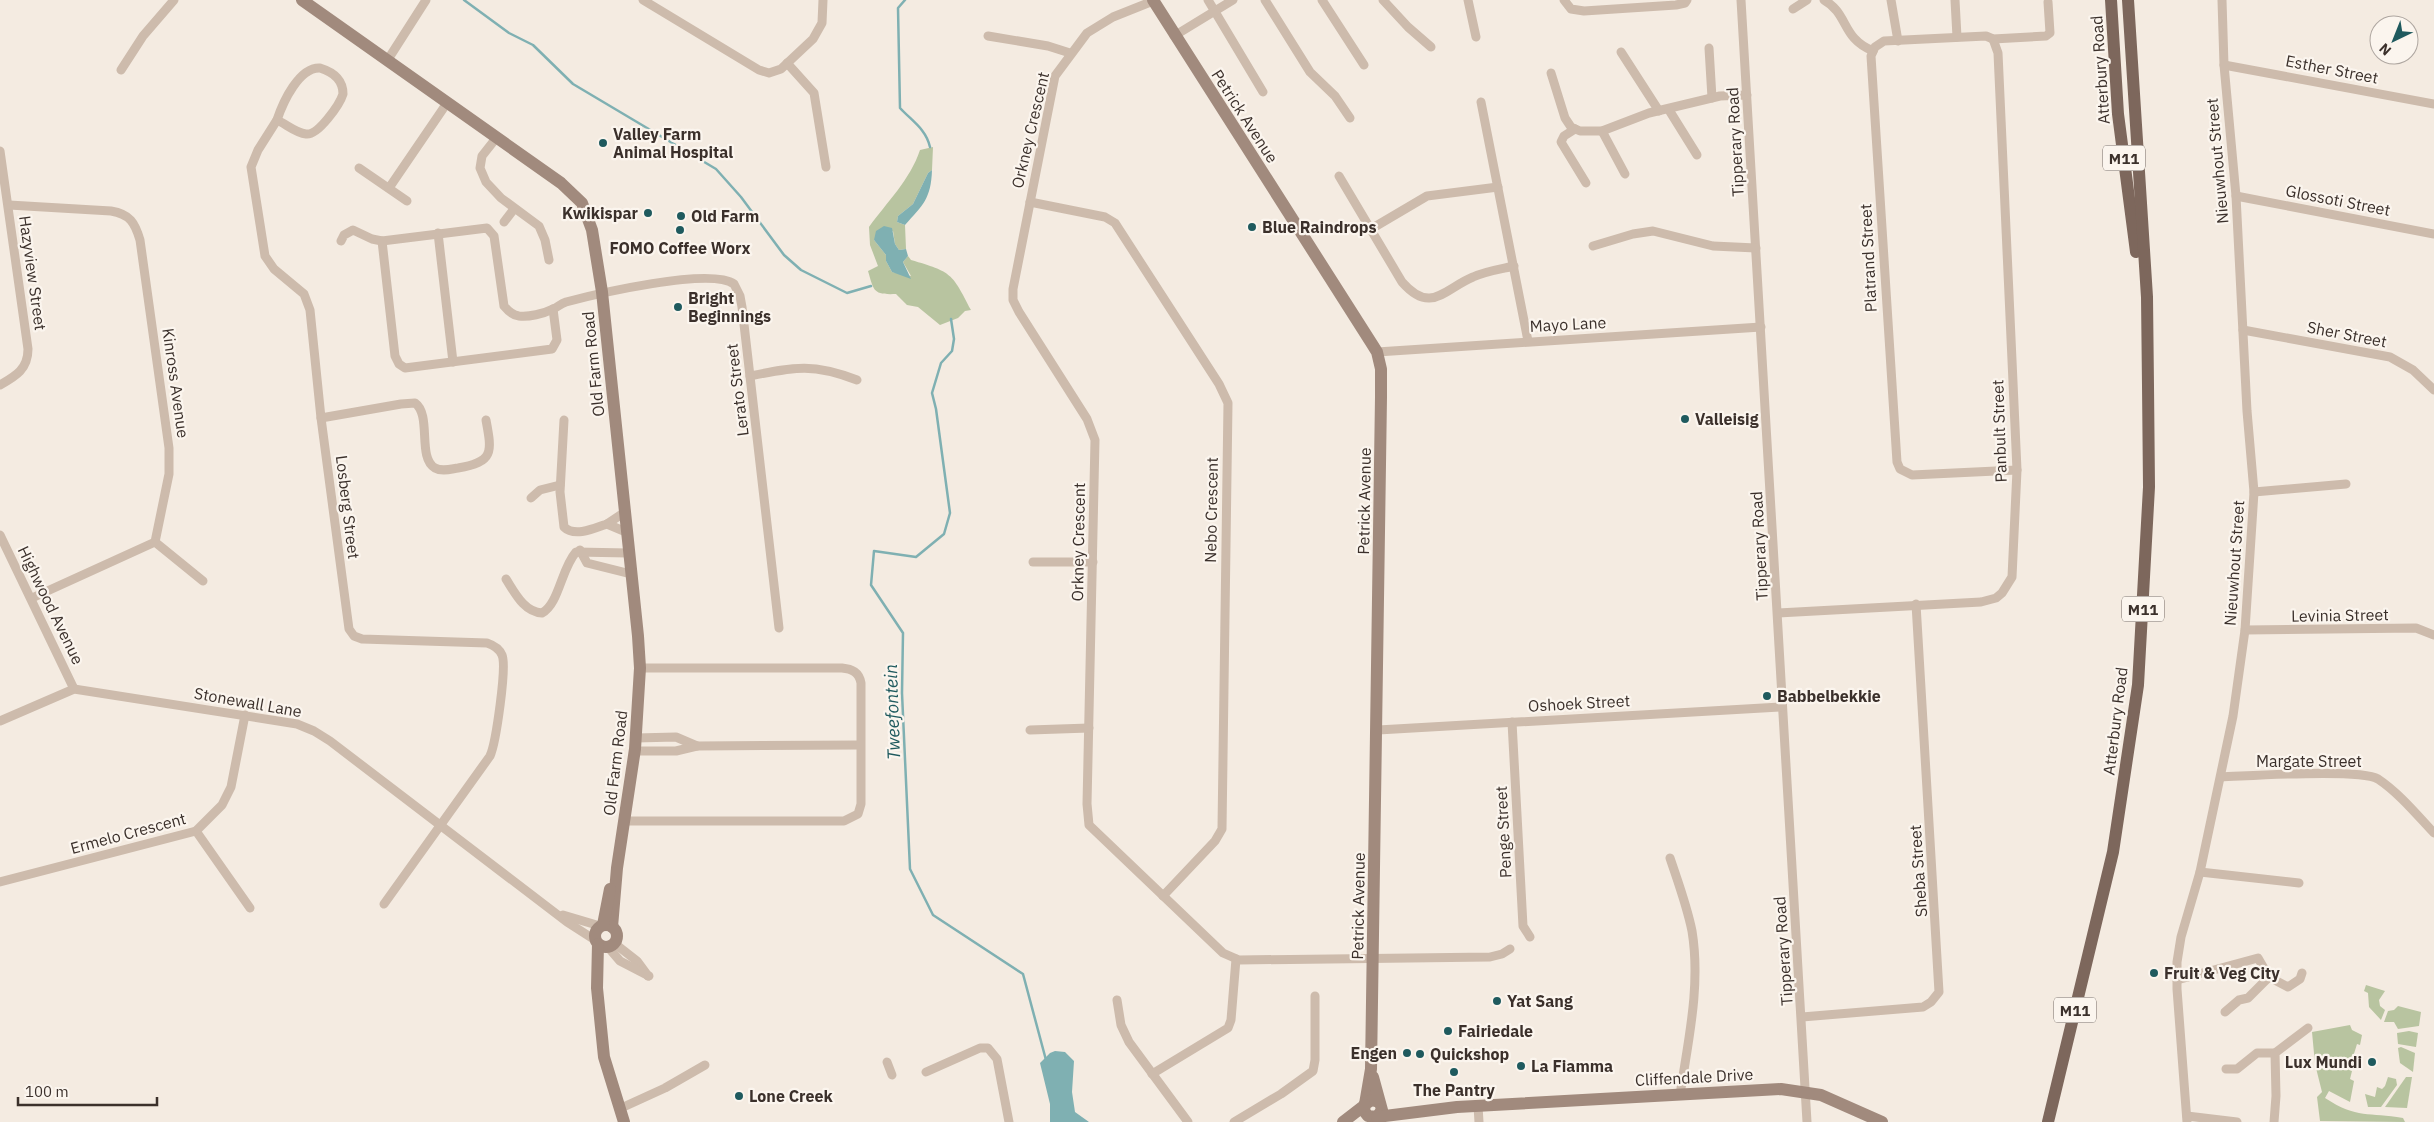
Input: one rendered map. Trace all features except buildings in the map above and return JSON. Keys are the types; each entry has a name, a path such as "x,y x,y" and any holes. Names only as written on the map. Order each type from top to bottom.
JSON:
{"main road":[{"name":"Atterbury Road","path":"2111,0 2118,114 2140,296 2146,316"},
{"name":"Atterbury Road","path":"2048,1122 2113,852 2138,685 2150,487 2147,297 2128,0"}],"street":[{"path":"121,70 143,36 174,0"},
{"name":"Old Farm Road","path":"302,0 561,183 582,203 592,230 602,292 640,668 635,751 617,868 605,926"},
{"path":"388,60 426,0"},
{"path":"643,0 758,70 774,72 787,63 817,34 822,23 823,0"},
{"name":"Petrick Avenue","path":"1153,0 1174,36 1377,352 1381,369 1378,730 1371,1069 1365,1105"},
{"name":"Orkney Crescent","path":"1153,0 1087,33 1070,53 1053,81 1012,297 1019,312 1087,419 1093,433 1093,562 1087,804 1089,826 1223,953 1236,959"},
{"path":"1208,0 1263,92"},
{"path":"1174,36 1213,10 1233,0"},
{"path":"1265,0 1310,72 1335,96 1350,118"},
{"path":"1322,0 1364,65"},
{"path":"1383,0 1408,27 1431,47"},
{"path":"1468,0 1476,38"},
{"path":"1564,0 1571,9 1584,11 1676,6 1688,0"},
{"name":"Tipperary Road","path":"1741,0 1807,1122"},
{"path":"1793,9 1807,0"},
{"path":"1824,0 1837,11 1854,40 1873,51 1884,41 1986,36 1993,39 2048,35 2050,33 2048,2"},
{"path":"1891,0 1898,40"},
{"path":"1955,0 1957,37"},
{"name":"Nieuwhout Street","path":"2187,1119 2177,980 2178,950 2200,872 2233,716 2245,630 2254,492 2247,411 2236,196 2224,65 2222,0"},
{"path":"988,36 1048,46 1070,53"},
{"name":"Panbult Street","path":"1778,613 1916,604 1981,602 1996,598 2007,588 2012,571 2017,470 1998,53 1993,39"},
{"path":"1709,48 1712,98"},
{"name":"Platrand Street","path":"1873,51 1897,462 1900,469 1912,475 2017,470"},
{"path":"1622,52 1697,155"},
{"path":"787,63 814,93 826,167"},
{"name":"Esther Street","path":"2224,65 2434,104"},
{"path":"317,68 326,70 341,82 342,97 313,133 301,133 277,120 292,91 308,70 317,68"},
{"path":"1551,73 1565,118 1575,130"},
{"path":"1586,184 1561,142 1575,130 1602,131 1712,98 1747,94"},
{"path":"1481,102 1528,341"},
{"path":"389,188 448,103"},
{"name":"Losberg Street","path":"277,120 252,162 251,174 266,256 274,269 304,294 309,305 348,625 351,633 362,640 479,642 494,646 501,653 503,661 494,748 486,763 441,825"},
{"path":"1602,131 1625,174"},
{"path":"496,137 482,156 480,168 493,190 514,209 535,222 542,230 549,260"},
{"name":"Hazyview Street","path":"0,151 9,205 28,356 21,372 0,385"},
{"path":"359,168 407,200"},
{"path":"1339,176 1402,282 1410,291 1424,298 1440,296 1471,278 1514,266"},
{"path":"1371,229 1427,196 1498,187"},
{"name":"Glossoti Street","path":"2236,196 2434,234"},
{"name":"Nebo Crescent","path":"1030,202 1105,217 1115,224 1219,384 1228,403 1222,829 1215,841 1164,896"},
{"name":"Kinross Avenue","path":"9,205 111,211 125,214 134,223 140,240 170,448 169,474 155,542"},
{"path":"504,222 514,209"},
{"path":"341,241 344,235 353,230 372,239 382,240 482,228 492,232 503,303 513,315 525,316 553,309 560,304 602,292"},
{"path":"1593,246 1633,234 1653,231 1713,246 1756,248"},
{"path":"438,233 453,362"},
{"path":"382,240 396,360 402,366 410,368 552,349 557,340 553,309"},
{"name":"Lerato Street","path":"602,292 710,278 728,280 734,284 740,296 779,628"},
{"name":"Mayo Lane","path":"1377,352 1761,327"},
{"name":"Sher Street","path":"2243,330 2390,357 2413,370 2434,390"},
{"path":"750,376 783,369 813,367 828,369 858,380"},
{"path":"322,418 400,404 415,404 422,412 430,463 434,468 442,470 475,465 487,457 490,452 486,420"},
{"path":"564,420 560,485 562,520 566,530 575,532 604,525"},
{"path":"2254,492 2346,484"},
{"path":"531,498 540,490 560,485"},
{"path":"625,512 607,524 626,532"},
{"name":"Highwood Avenue","path":"0,535 32,598 74,689"},
{"path":"32,598 155,542 203,581"},
{"path":"580,550 587,563 631,574"},
{"path":"506,579 521,602 529,609 542,613 552,604 567,564 576,552 580,550 628,553"},
{"path":"1033,562 1093,562"},
{"name":"Sheba Street","path":"1802,1016 1917,1008 1932,1002 1939,992 1916,604"},
{"name":"Levinia Street","path":"2245,630 2416,628 2434,635"},
{"path":"624,821 835,822 851,820 858,814 861,804 859,745 861,683 859,676 853,670 842,668 640,668"},
{"path":"0,721 74,689"},
{"name":"Stonewall Lane","path":"74,689 297,724 314,731 558,913 604,944"},
{"name":"Oshoek Street","path":"1378,730 1782,707"},
{"name":"Ermelo Crescent","path":"0,882 196,831 222,805 229,792 245,715"},
{"name":"Penge Street","path":"1512,722 1523,926 1530,937"},
{"path":"1030,730 1089,728"},
{"path":"636,738 676,737 697,746"},
{"path":"635,751 676,751 697,746 859,745"},
{"name":"Margate Street","path":"2221,777 2370,775 2388,787 2434,833"},
{"path":"384,904 441,825"},
{"path":"196,831 250,908"},
{"path":"1670,858 1690,924 1695,974 1680,1095"},
{"path":"2200,872 2299,882"},
{"name":"Stonewall Lane","path":"558,913 605,926"},
{"path":"604,944 617,936 605,926 595,932 604,944 597,988 604,1057 624,1122"},
{"path":"1152,1074 1227,1030 1231,1020 1236,959 1373,960 1490,957 1502,954 1510,949"},
{"path":"2177,980 2258,958 2269,976 2288,987 2300,980 2302,973"},
{"path":"2225,1012 2239,1000 2248,998 2269,976"},
{"path":"1234,1122 1281,1094 1313,1071 1315,1060 1315,996"},
{"path":"1117,1000 1124,1034 1188,1122"},
{"path":"2226,1069 2237,1069 2258,1053 2275,1053 2308,1028"},
{"path":"926,1072 980,1048 988,1048 997,1059 1009,1122"},
{"path":"2274,1122 2276,1096 2275,1053"},
{"path":"887,1062 892,1075"},
{"path":"619,1109 665,1088 705,1066"},
{"name":"Petrick Avenue","path":"1371,1069 1379,1102"},
{"name":"Cliffendale Drive","path":"1356,1122 1412,1111 1781,1089 1806,1091 1882,1122"},
{"path":"1343,1122 1365,1105 1372,1100 1379,1102 1382,1112 1373,1118 1365,1113 1365,1105"},
{"name":"Cliffendale Drive","path":"1379,1102 1412,1111"},
{"path":"1478,1106 1479,1122"},
{"path":"2187,1119 2237,1122"}],"green space":[{"path":"933,147 932,170 928,173 913,204 898,216 897,222 905,225 906,249 899,250 895,244 893,231 874,240 886,255 886,261 892,272 911,276 903,262 908,256 911,260 943,271 954,281 971,310 965,311 958,318 940,325 918,307 907,305 896,294 883,294 876,290 873,287 868,271 878,266 870,245 869,227 904,181 920,150"},
{"path":"2366,985 2385,991 2379,1000 2380,1006 2385,1010 2381,1020 2369,1007 2368,993 2364,991"},
{"path":"2398,1006 2421,1012 2419,1026 2398,1029 2394,1022 2384,1022 2388,1011 2394,1010"},
{"path":"2350,1025 2352,1030 2362,1035 2360,1045 2357,1044 2349,1070 2352,1071 2350,1079 2354,1081 2350,1102 2329,1091 2325,1098 2336,1105 2355,1112 2403,1118 2405,1122 2320,1121 2317,1097 2322,1092 2315,1064 2312,1032"},
{"path":"2409,1031 2418,1033 2416,1047 2398,1044 2397,1033"},
{"path":"2401,1047 2415,1053 2413,1072 2400,1063 2398,1048"},
{"path":"2388,1077 2396,1079 2397,1085 2381,1107 2368,1107 2365,1094 2375,1097 2377,1087 2382,1089"},
{"path":"2406,1077 2412,1077 2407,1108 2385,1107"}],"water":[{"path":"932,170 930,188 925,201 905,225 897,222 898,216 913,204 928,173"},
{"path":"884,226 892,228 895,244 899,250 906,249 908,256 903,262 911,279 892,272 886,261 886,255 874,240 876,231"},
{"path":"1055,1051 1065,1052 1074,1061 1072,1092 1075,1112 1089,1122 1050,1122 1050,1104 1040,1063 1050,1053"}],"waterway":[{"path":"464,0 509,33 533,45 573,84 716,169 741,197 784,255 801,270 847,293 871,286"},
{"name":"Tweefontein","path":"905,0 898,8 900,108 922,130 930,147"},
{"name":"Tweefontein","path":"951,319 954,339 952,351 941,363 932,393 936,409 950,513 944,534 916,557 874,551 871,585 903,633 902,693 910,869 933,915 1023,974 1046,1060"}],"place":[{"name":"Valley Farm Animal Hospital","path":"603,143"},
{"name":"Kwikispar","path":"648,213"},
{"name":"Old Farm","path":"681,216"},
{"name":"Blue Raindrops","path":"1252,227"},
{"name":"FOMO Coffee Worx","path":"680,230"},
{"name":"Bright Beginnings","path":"678,307"},
{"name":"Valleisig","path":"1685,419"},
{"name":"Babbelbekkie","path":"1767,696"},
{"name":"Fruit & Veg City","path":"2154,973"},
{"name":"Yat Sang","path":"1497,1001"},
{"name":"Fairiedale","path":"1448,1031"},
{"name":"Engen","path":"1407,1053"},
{"name":"Quickshop","path":"1420,1054"},
{"name":"Lux Mundi","path":"2372,1062"},
{"name":"La Fiamma","path":"1521,1066"},
{"name":"The Pantry","path":"1454,1072"},
{"name":"Lone Creek","path":"739,1096"}]}
